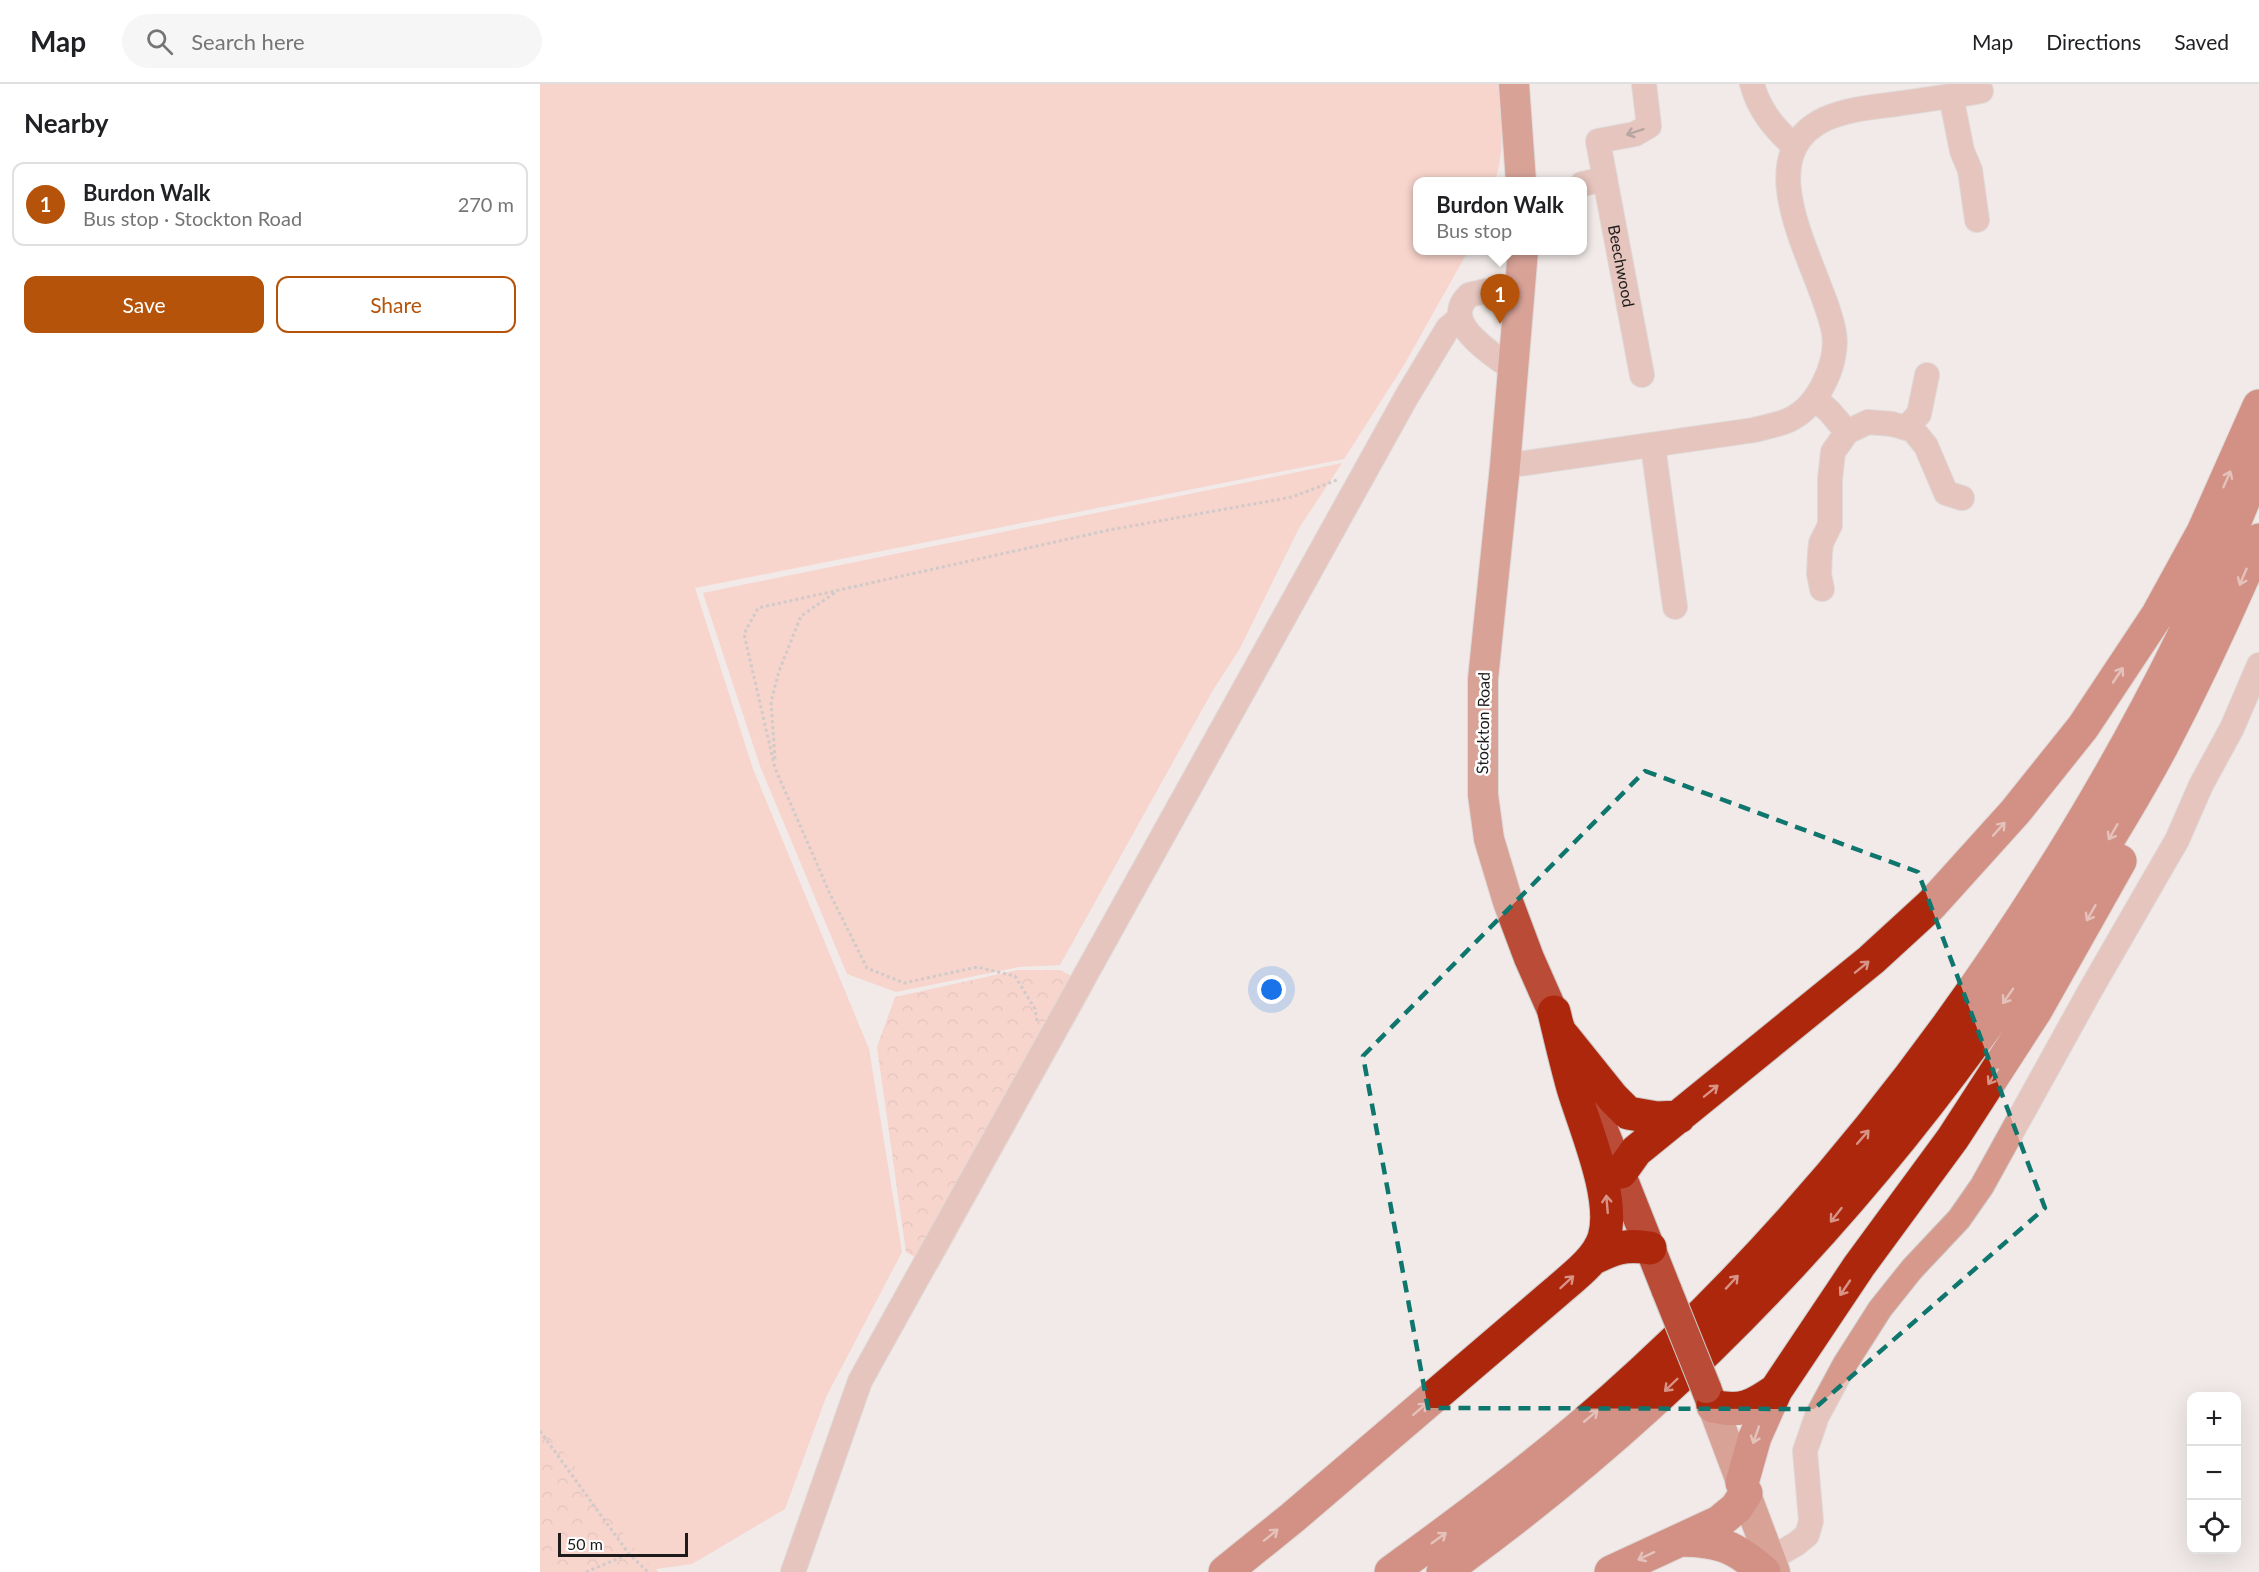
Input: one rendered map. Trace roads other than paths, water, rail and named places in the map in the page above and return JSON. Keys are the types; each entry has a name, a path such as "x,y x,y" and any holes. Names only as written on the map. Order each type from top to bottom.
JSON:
{"highway":[{"path":"1621,1172 1636,1151 1871,960 1931,905 2015,812 2083,727 2158,614 2203,532 2259,406"},
{"path":"1391,1572 1492,1499 1612,1399 1712,1304 1876,1122 1951,1024 2029,910 2124,753 2192,618 2259,460"},
{"path":"1443,1572 1493,1536 1563,1480 1647,1408 1739,1319 1820,1235 1898,1144 1969,1052 2033,961 2096,860 2161,748 2228,613 2259,540"},
{"path":"1611,1572 1719,1522 1736,1508 1744,1488 1755,1437 1776,1390 1859,1266 1953,1138 2036,1010 2144,820 2210,681 2228,613"},
{"path":"1559,1024 1613,1098 1628,1113 1657,1119 1679,1117"},
{"path":"1226,1572 1310,1503 1592,1259 1603,1240 1608,1221 1606,1196 1572,1086 1559,1024"},
{"path":"1592,1259 1616,1248 1632,1245 1650,1248"},
{"path":"1709,1397 1738,1410 1755,1404 1776,1390"},
{"path":"1681,1540 1719,1543 1770,1568"}],"main road":[{"path":"1514,84 1521,177"},
{"name":"Stockton Road","path":"1523,255 1505,466 1483,679 1483,795 1489,839 1508,902 1529,958 1621,1172 1744,1488 1770,1568"}],"street":[{"name":"Beechwood","path":"1642,375 1594,182 1598,141 1635,134 1649,126 1644,84"},
{"path":"1752,84 1755,98 1764,114 1794,146"},
{"path":"1505,466 1754,430 1790,419 1816,399 1831,371 1835,335 1826,300 1794,218 1787,176 1794,146 1801,137 1824,120 1851,110 1981,91"},
{"path":"1951,96 1962,152 1970,170 1977,220"},
{"path":"1513,369 1491,354 1465,328 1460,318 1461,306 1469,295 1486,291 1519,297"},
{"path":"793,1572 860,1381 1407,396 1448,328 1460,318"},
{"path":"1905,428 1919,414 1927,375"},
{"path":"1816,399 1847,432"},
{"path":"1822,589 1819,574 1820,553 1821,543 1830,525 1830,478 1833,452 1847,432 1868,422 1892,424 1913,430 1926,446 1946,493 1962,498"},
{"path":"1653,446 1675,607"},
{"path":"1770,1568 1807,1535 1811,1521 1805,1451 1817,1416 1845,1364 1880,1309 1912,1269 1959,1219 1982,1186 2085,999 2177,840 2201,785 2232,728 2259,665"}],"place":[{"name":"Burdon Walk","path":"1500,324"}]}
